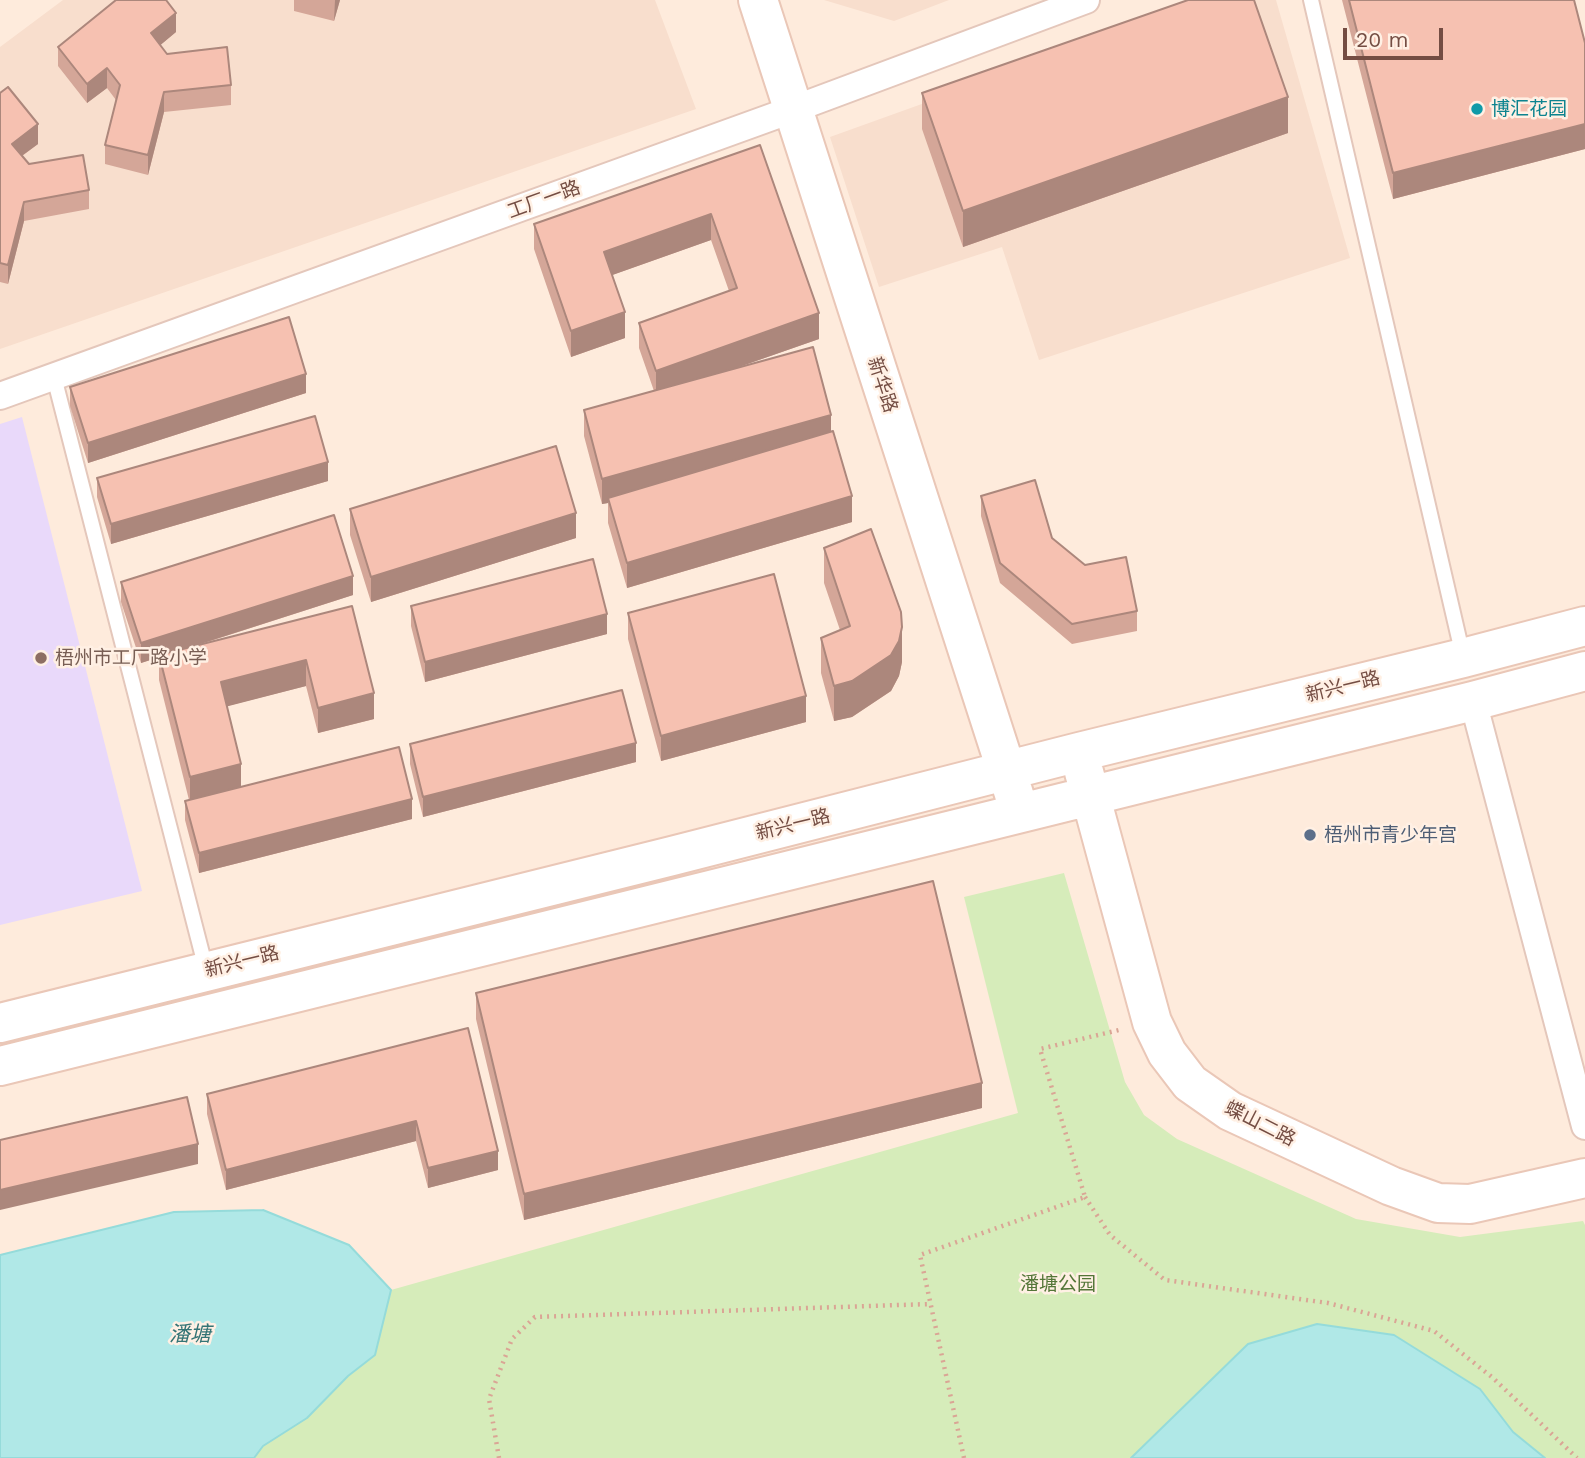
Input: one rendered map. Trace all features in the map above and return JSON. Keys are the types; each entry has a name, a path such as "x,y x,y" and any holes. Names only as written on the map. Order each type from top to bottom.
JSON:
{"main road":[{"name":"新华路","path":"758,0 1020,813"},
{"name":"新兴一路","path":"0,1023 1585,626"},
{"path":"0,1066 1585,671"},
{"name":"蝶山二路","path":"1079,752 1152,1022 1167,1053 1190,1083 1230,1111 1391,1186 1438,1203 1470,1204 1585,1178"}],"street":[{"name":"工厂一路","path":"0,396 1086,0"},
{"path":"1473,701 1585,1126"}],"lane":[{"path":"1311,0 1463,658"},
{"path":"54,377 206,971"}],"path":[{"path":"1152,1022 1040,1049 1085,1197 1110,1236 1165,1280 1328,1303 1434,1331 1493,1378 1577,1458"},
{"path":"964,1458 920,1255 1085,1197"},
{"path":"499,1458 489,1399 512,1339 535,1317 931,1304"}],"shaded area":[{"path":"63,0 655,0 696,109 0,349 0,47"},
{"path":"824,0 949,0 894,21"},
{"path":"1211,0 1276,0 1350,258 1039,360 1002,247 879,287 830,137"},
{"name":"梧州市工厂路小学","path":"22,417 142,891 0,925 0,424"}],"green space":[{"name":"潘塘公园","path":"1064,873 1125,1082 1144,1115 1177,1139 1356,1219 1460,1237 1583,1221 1585,1458 1545,1458 1513,1432 1480,1389 1248,1344 1131,1458 254,1458 263,1446 307,1418 348,1376 375,1355 391,1290 1018,1113 964,897"}],"water":[{"name":"潘塘","path":"263,1210 349,1245 391,1290 375,1355 348,1376 307,1418 263,1446 254,1458 0,1458 0,1255 174,1212"},
{"path":"1317,1324 1394,1335 1480,1389 1513,1432 1545,1458 1131,1458 1248,1344"}],"building":[{"path":"116,0 166,0 176,13 151,33 167,54 227,47 231,85 164,92 148,155 105,145 120,85 107,68 87,84 58,47"},
{"path":"1188,0 1254,0 1288,97 963,211 922,93"},
{"name":"博汇花园","path":"1349,0 1574,0 1585,43 1585,124 1393,173"},
{"path":"8,87 38,124 12,144 29,164 83,155 89,190 24,202 8,265 0,263 0,93"},
{"path":"760,145 819,313 656,371 639,323 737,288 711,214 604,252 625,312 571,331 534,224"},
{"path":"289,317 306,374 88,443 70,387"},
{"path":"813,347 831,415 602,479 584,410"},
{"path":"315,416 328,462 111,524 97,478"},
{"path":"833,431 852,496 627,563 608,498"},
{"path":"556,446 576,513 371,577 350,509"},
{"path":"1035,480 1052,538 1085,565 1126,557 1137,611 1072,624 1000,563 981,496"},
{"path":"334,515 353,576 141,643 121,582"},
{"path":"871,529 901,612 899,641 891,655 852,681 834,686 821,638 850,626 824,548"},
{"path":"593,559 607,614 425,662 411,606"},
{"path":"774,574 806,696 661,736 628,613"},
{"path":"352,606 374,693 318,708 306,660 221,682 241,764 190,777 159,655"},
{"path":"622,690 636,743 423,797 410,744"},
{"path":"399,747 412,799 199,853 185,801"},
{"path":"933,881 982,1083 524,1194 476,993"},
{"path":"468,1028 498,1151 428,1168 416,1121 226,1170 207,1094"},
{"path":"187,1097 198,1144 0,1190 0,1140"}],"place":[{"name":"博汇花园","path":"1477,109"},
{"name":"梧州市工厂路小学","path":"41,658"},
{"name":"梧州市青少年宫","path":"1310,835"}]}
